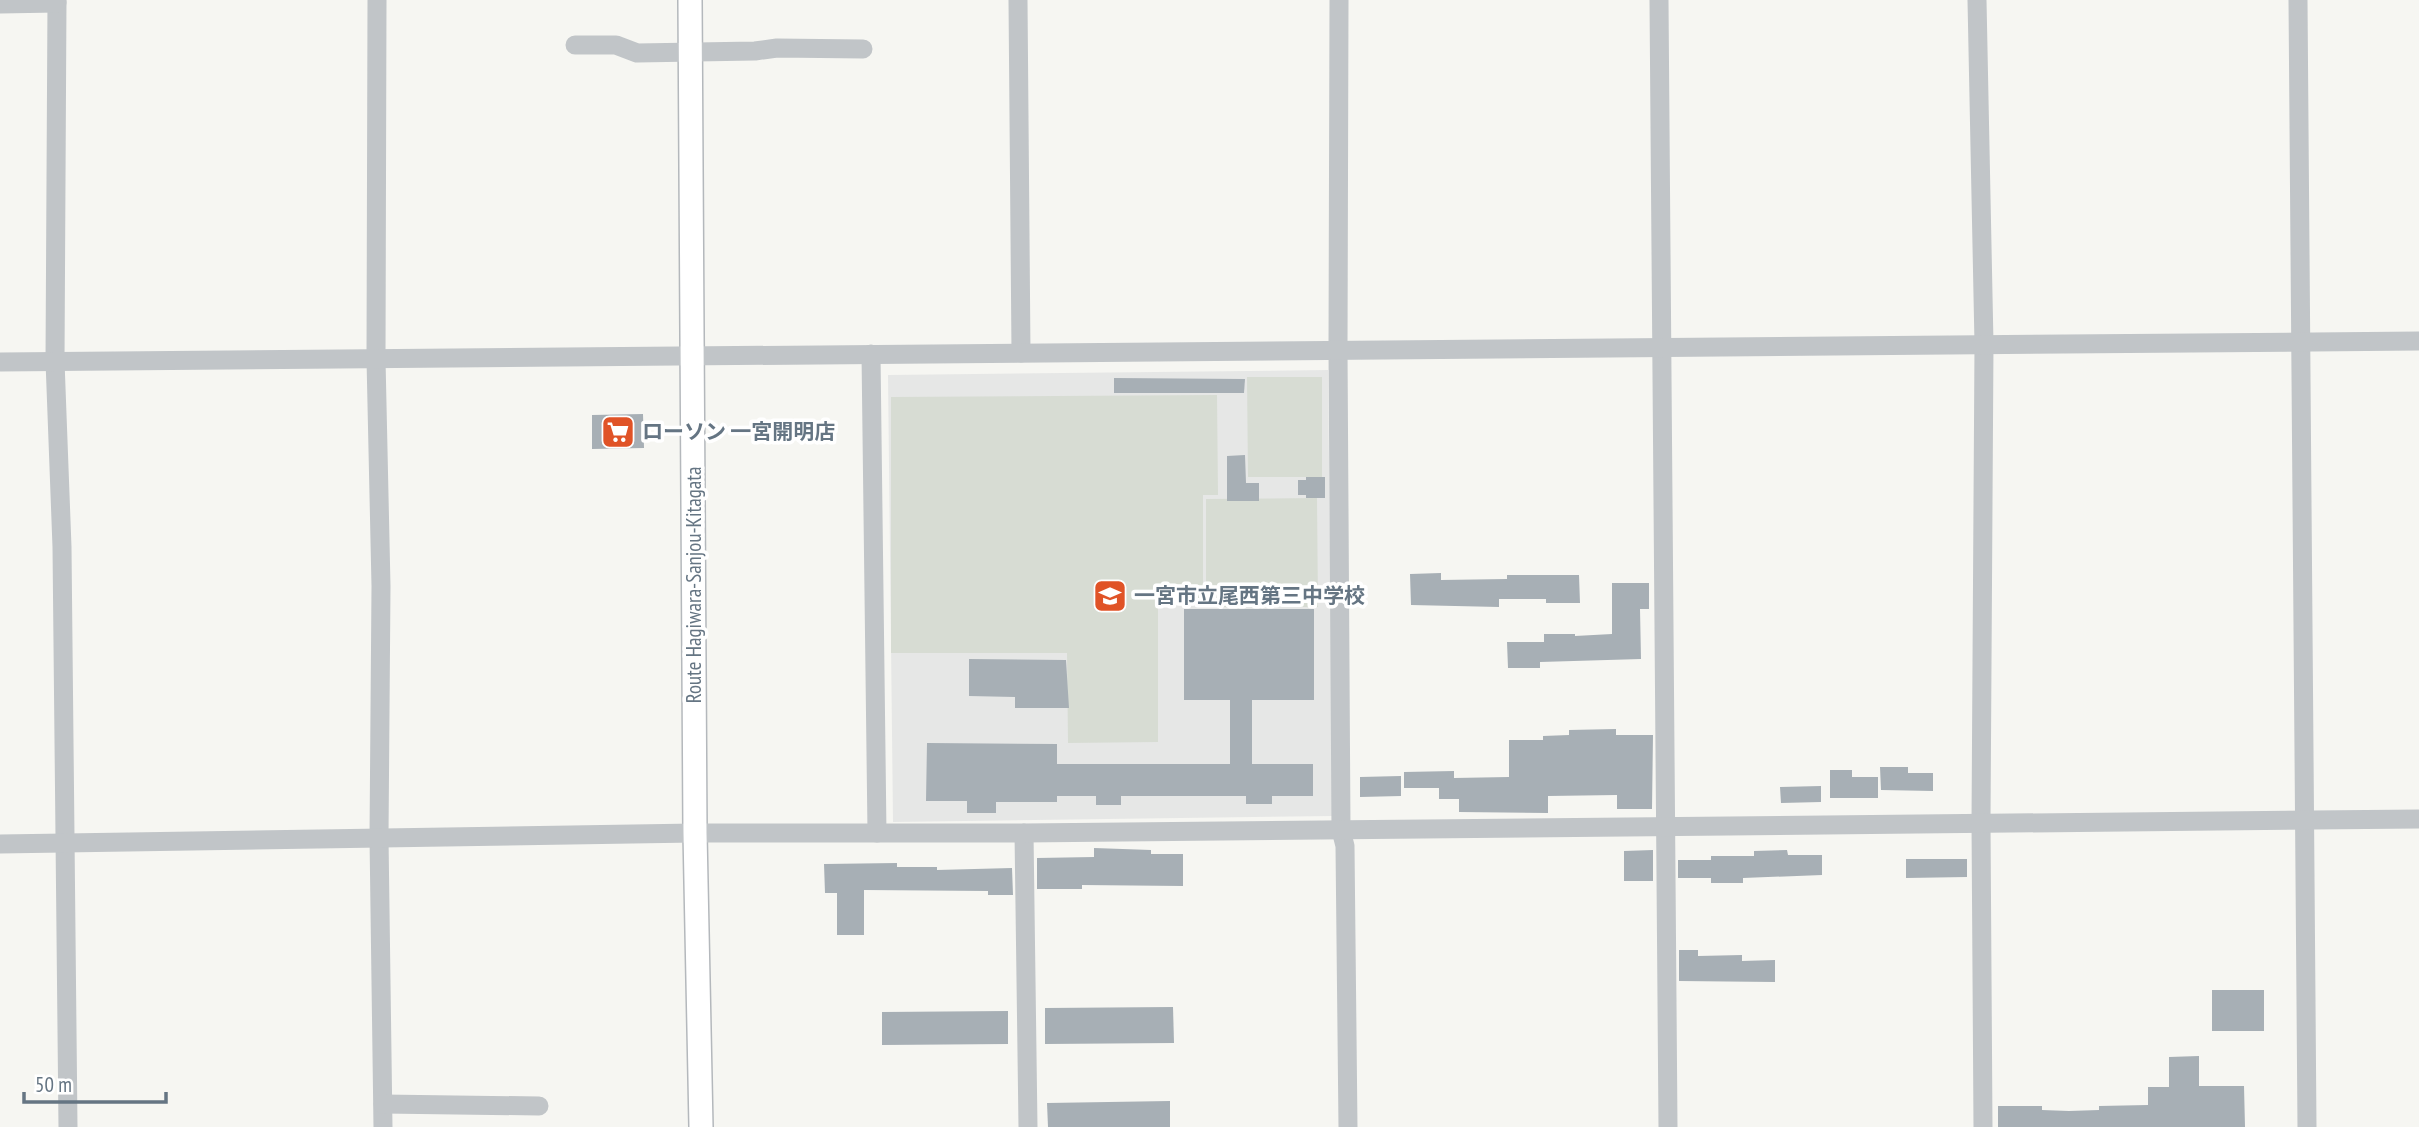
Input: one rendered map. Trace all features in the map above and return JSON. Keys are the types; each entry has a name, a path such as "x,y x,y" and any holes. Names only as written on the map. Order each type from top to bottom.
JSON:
{"main road":[{"name":"Route Hagiwara-Sanjou-Kitagata","path":"690,0 695,832 701,1127"}],"street":[{"path":"377,0 376,359 381,586 379,837 383,1127"},
{"path":"1018,0 1021,353"},
{"path":"1339,0 1341,830 1345,846 1348,1127"},
{"path":"1659,0 1668,1127"},
{"path":"1976,0 1984,344 1981,822 1983,1127"},
{"path":"2298,0 2307,1127"},
{"path":"0,4 57,2 55,361 62,547 68,1127"},
{"path":"575,45 616,45 637,53 777,48 863,49"},
{"path":"0,362 2419,341"},
{"path":"871,354 877,834"},
{"path":"0,844 695,832 1024,833 2419,819"},
{"path":"1024,833 1028,1127"},
{"path":"383,1104 538,1105"}],"shaded area":[{"name":"一宮市立尾西第三中学校","path":"1328,370 1333,816 893,822 888,375"},
{"path":"1247,377 1322,377 1322,477 1248,477"},
{"path":"1217,395 1218,495 1203,495 1203,601 1158,602 1158,742 1068,743 1067,653 891,653 891,397"},
{"path":"1317,498 1318,607 1206,607 1206,499"}],"building":[{"path":"1114,378 1245,379 1244,393 1114,393"},
{"path":"643,414 644,448 592,449 592,415"},
{"path":"1245,455 1246,483 1259,483 1259,501 1227,501 1227,456"},
{"path":"1306,477 1325,477 1325,498 1298,495 1298,480 1306,480"},
{"path":"1441,573 1441,580 1507,579 1507,575 1579,575 1580,603 1546,603 1546,599 1499,599 1499,607 1411,605 1410,574"},
{"path":"1612,583 1649,583 1649,609 1640,609 1641,659 1540,662 1540,668 1508,668 1507,642 1544,642 1544,634 1612,634"},
{"path":"1184,609 1314,609 1314,700 1252,700 1252,764 1313,764 1313,796 1272,796 1272,804 1246,804 1246,796 1121,796 1121,805 1096,805 1096,796 1057,796 1057,802 996,802 996,813 967,813 967,801 926,801 927,743 1057,744 1057,764 1230,764 1230,700 1184,700"},
{"path":"969,659 1066,660 1069,708 1015,708 1015,697 969,696"},
{"path":"1616,729 1616,735 1653,735 1652,809 1617,809 1617,795 1548,796 1548,813 1459,812 1459,799 1439,799 1439,788 1404,788 1404,772 1454,771 1454,778 1509,777 1509,740 1543,740 1543,736 1569,735 1569,730"},
{"path":"1880,767 1908,767 1908,773 1933,773 1933,791 1881,790"},
{"path":"1830,770 1852,770 1852,777 1878,777 1878,798 1830,798"},
{"path":"1401,776 1401,796 1360,797 1360,777"},
{"path":"1821,786 1821,802 1781,803 1780,787"},
{"path":"1094,848 1151,850 1151,854 1183,854 1183,886 1082,885 1082,889 1037,889 1037,858 1094,857"},
{"path":"1653,850 1653,881 1624,881 1624,851"},
{"path":"1787,850 1788,855 1822,855 1822,875 1743,878 1743,883 1711,883 1711,878 1678,878 1678,860 1711,860 1711,856 1754,856 1754,851"},
{"path":"1906,859 1967,859 1967,877 1906,878"},
{"path":"897,863 897,867 937,867 937,870 1012,868 1013,895 988,895 988,891 864,890 864,935 837,935 837,893 825,893 824,864"},
{"path":"1679,950 1698,950 1698,956 1742,955 1742,961 1775,960 1775,982 1679,981"},
{"path":"2212,990 2264,990 2264,1031 2212,1031"},
{"path":"1173,1007 1174,1043 1045,1044 1045,1008"},
{"path":"1008,1011 1008,1044 882,1045 882,1012"},
{"path":"2199,1056 2199,1086 2244,1086 2245,1127 1998,1127 1998,1106 2042,1106 2042,1110 2069,1111 2099,1110 2099,1106 2148,1105 2148,1087 2169,1087 2169,1057"},
{"path":"1170,1101 1170,1127 1048,1127 1047,1103"}],"place":[{"name":"ローソン 一宮開明店","path":"618,432"},
{"name":"一宮市立尾西第三中学校","path":"1110,596"}]}
